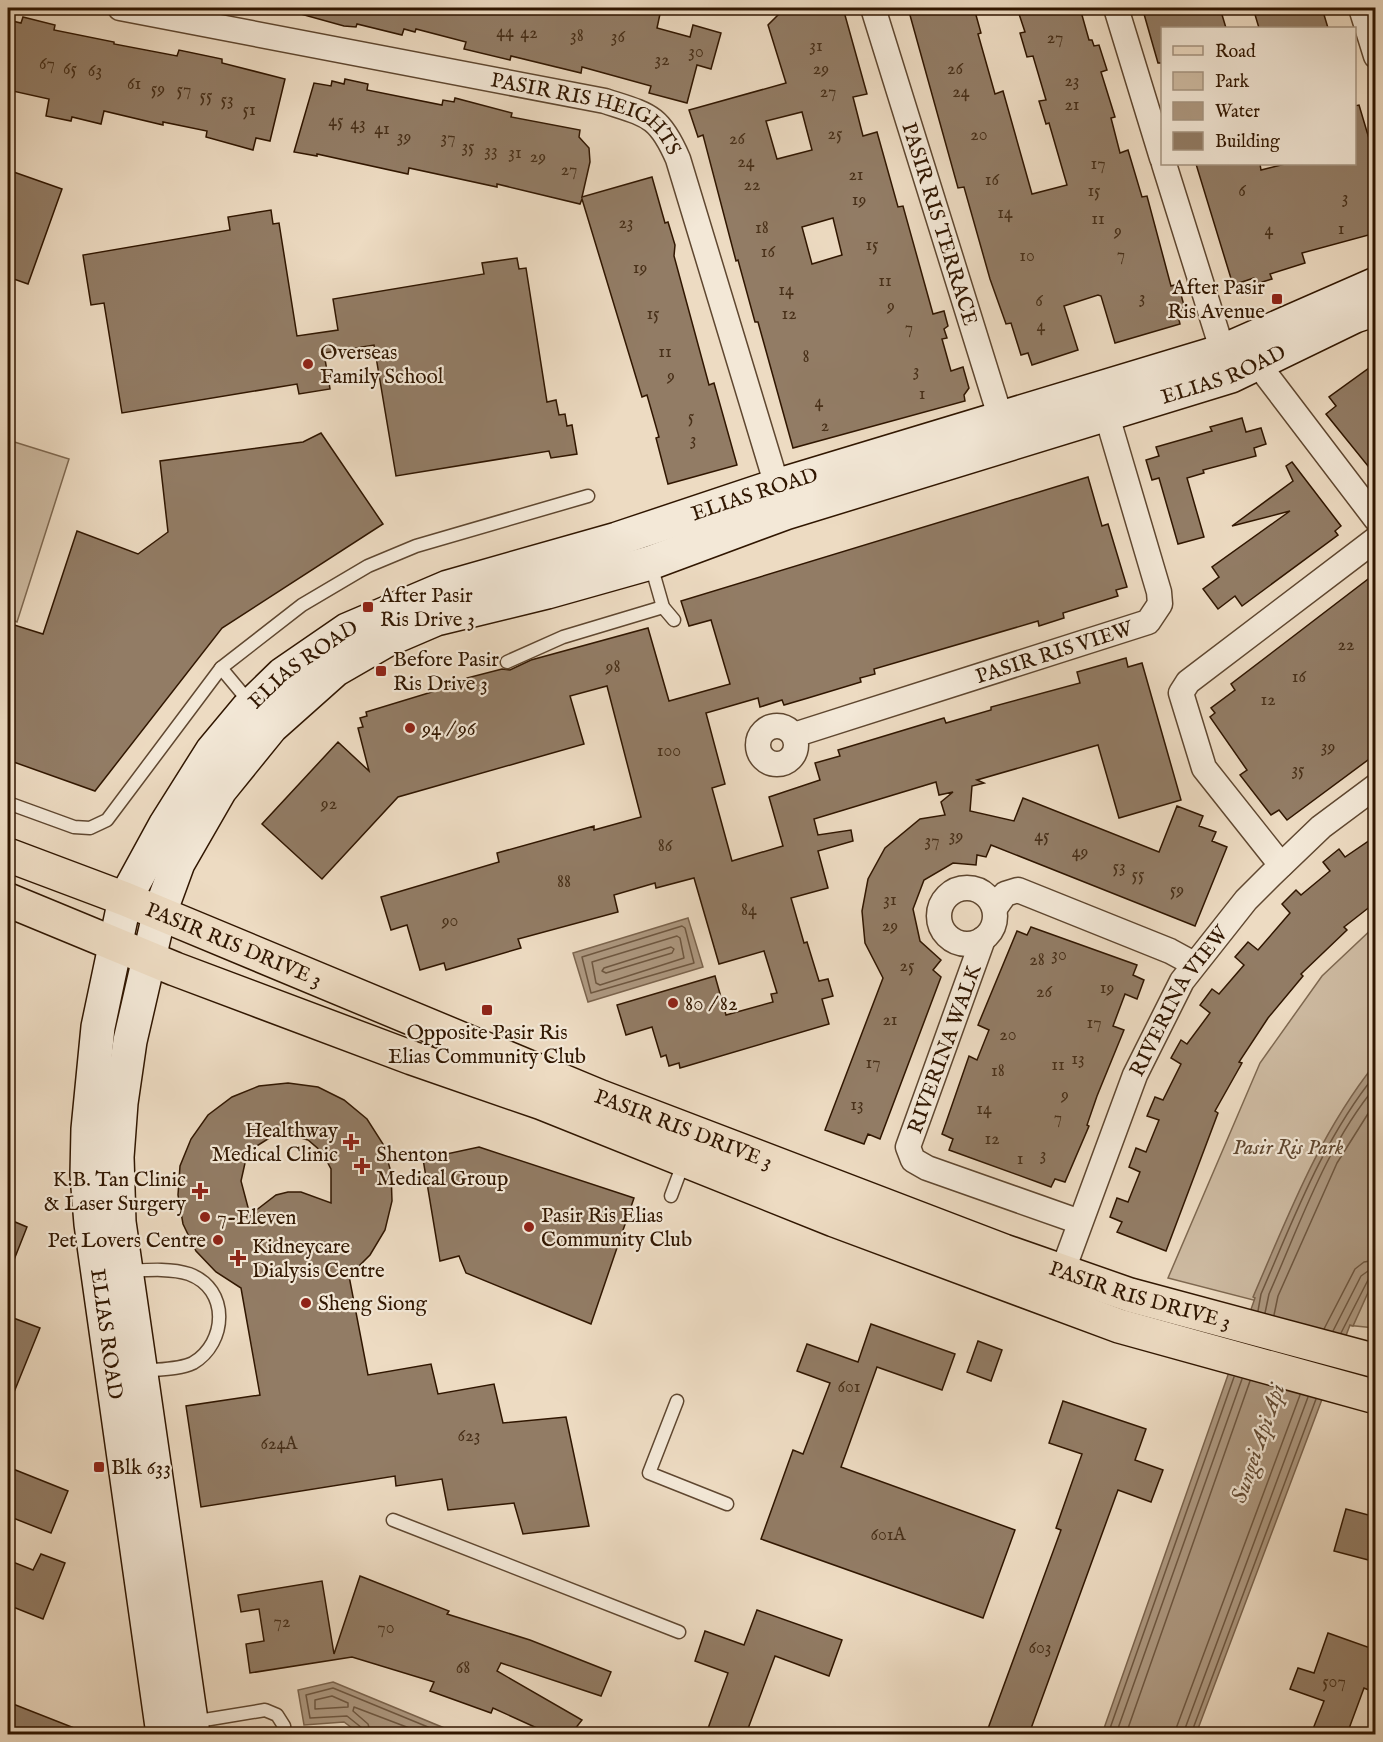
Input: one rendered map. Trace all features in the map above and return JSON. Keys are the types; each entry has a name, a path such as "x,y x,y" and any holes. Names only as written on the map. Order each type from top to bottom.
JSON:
{"main road":[{"name":"PASIR RIS DRIVE 3","path":"8,855 125,899 159,915 710,1140 1130,1295 1376,1361"},
{"name":"PASIR RIS DRIVE 3","path":"8,900 150,959 412,1058 542,1103 834,1220 1119,1326 1376,1397"}],"street":[{"name":"PASIR RIS HEIGHTS","path":"120,8 605,101 636,111 657,122 666,132 678,159 780,499"},
{"name":"PASIR RIS TERRACE","path":"873,8 1005,429"},
{"path":"1116,8 1161,155"},
{"path":"1361,8 1376,57"},
{"path":"1164,165 1240,358 1376,519"},
{"name":"ELIAS ROAD","path":"1240,358 1376,284"},
{"name":"ELIAS ROAD","path":"183,1730 93,1235 87,1175 98,1027 125,899 166,824 212,751 252,704 283,674 347,630 394,608 448,587 668,522 780,499 1005,429 1103,402 1240,358 1376,309"},
{"name":"PASIR RIS VIEW","path":"794,735 1148,622 1160,604 1159,592 1103,402"},
{"name":"ELIAS ROAD","path":"183,1730 142,1371 119,1222 117,1157 121,1103 130,1041 159,915 178,863 220,790 271,727 335,670 387,640 436,620 650,563 780,499"},
{"path":"1281,866 1204,768 1181,693 1188,682 1376,539"},
{"name":"RIVERINA VIEW","path":"1062,1270 1097,1182 1135,1075 1182,981 1246,900 1321,827 1376,786"},
{"name":"RIVERINA WALK","path":"983,939 964,944 949,938 942,930 939,911 949,893 961,888 980,891 994,908 994,924 983,939 908,1147 913,1160 927,1168 1080,1222"},
{"path":"994,908 1005,894 1018,890 1170,951 1194,964"}],"lane":[{"path":"8,802 74,827 90,828 107,820 221,668 302,605 368,566 416,546 588,496"},
{"path":"650,563 668,522"},
{"path":"616,539 650,563 663,607 674,620"},
{"path":"507,662 563,637 663,607"},
{"path":"221,668 252,704"},
{"path":"671,1196 684,1160"},
{"path":"128,1272 167,1271 189,1274 212,1291 219,1310 219,1329 206,1354 190,1364 142,1371"},
{"path":"677,1401 649,1473 727,1504"},
{"path":"393,1520 679,1632"},
{"path":"183,1730 265,1710 277,1715 284,1726 285,1734"}],"green space":[{"path":"8,440 69,459 17,622 8,618"},
{"name":"Pasir Ris Park","path":"1375,926 1375,1089 1257,1301 1168,1278 1260,1063 1322,976"},
{"path":"1375,1233 1375,1328 1346,1325"}],"water":[{"path":"688,918 703,967 588,1002 573,953"},
{"name":"Sungei Api Api","path":"1375,1064 1375,1277 1353,1326 1350,1325 1196,1734 1102,1734 1255,1298 1253,1297 1292,1206 1321,1147 1355,1091"},
{"path":"333,1682 454,1732 453,1734 360,1734 344,1722 304,1725 298,1690"}],"building":[{"path":"298,8 634,8 660,14 657,28 690,37 693,25 721,33 711,69 697,65 687,103 649,93 651,86 582,67 581,73 511,56 510,60 464,49 466,42 416,29 415,32 404,29 402,35 357,24 356,27 344,26 297,13"},
{"path":"785,8 843,8 867,94 853,97 863,136 877,132 898,207 903,206 933,314 944,311 948,326 944,329 947,338 942,339 951,371 963,367 969,388 964,395 965,401 793,448 758,322 755,322 738,260 736,261 703,135 698,137 689,110 786,83 768,25","holes":["802,112 812,150 777,159 766,121","833,218 842,255 812,264 802,227"]},
{"path":"908,8 974,8 981,33 978,34 995,94 1003,91 1032,194 1067,185 1049,123 1046,124 1039,101 1046,100 1033,56 1027,57 1020,33 1025,32 1017,8 1080,8 1089,40 1092,40 1094,46 1099,45 1107,70 1101,72 1115,117 1111,118 1120,153 1128,150 1142,197 1147,196 1171,286 1178,284 1185,309 1177,312 1180,324 1115,343 1101,296 1098,295 1064,306 1078,350 1032,365 1028,353 1021,355 1011,323 1006,324 990,279 964,187 958,188"},
{"path":"1168,8 1220,8 1226,27 1161,27 1161,63 1158,63 1144,14"},
{"path":"1253,8 1322,8 1328,27 1259,27"},
{"path":"23,17 55,25 54,30 177,56 179,50 222,59 222,63 285,79 270,141 256,138 253,150 206,137 207,131 163,122 163,125 104,111 101,124 72,117 71,121 46,116 49,99 8,90 8,20 21,23"},
{"path":"345,79 368,84 367,90 442,105 443,100 454,102 455,98 512,113 511,117 580,130 579,137 589,148 590,162 582,197 652,177 665,223 668,222 675,245 674,256 709,385 714,383 737,465 668,484 656,438 659,437 647,395 642,397 582,199 580,204 497,184 497,187 409,168 408,174 317,154 317,156 294,152 314,83 331,86 332,81 344,84"},
{"path":"1359,105 1376,162 1376,233 1302,253 1305,263 1270,274 1272,279 1256,284 1254,278 1233,285 1196,165 1260,165 1261,170 1281,165 1356,165 1356,106"},
{"path":"8,170 62,189 28,284 8,277"},
{"path":"271,210 273,224 279,223 297,336 338,330 333,299 484,274 482,263 517,258 519,269 526,268 547,402 556,400 559,415 565,414 567,426 572,425 577,454 551,458 549,451 396,476 374,345 324,353 330,389 299,394 297,384 122,413 104,303 91,305 83,255 230,230 228,217"},
{"path":"1376,363 1376,476 1326,414 1336,406 1329,397"},
{"path":"1242,418 1246,432 1261,428 1266,444 1254,448 1256,456 1203,470 1204,473 1187,478 1204,537 1178,544 1159,478 1152,480 1146,460 1159,456 1156,447 1212,431 1210,427"},
{"path":"321,433 383,524 222,628 95,791 8,760 8,623 43,634 77,531 138,554 168,532 160,461 303,442"},
{"path":"1292,462 1341,526 1335,531 1338,535 1242,606 1235,596 1218,609 1203,589 1219,577 1212,567 1290,511 1232,526 1293,481 1286,466"},
{"path":"1088,477 1102,526 1108,524 1127,587 1116,590 1118,596 1063,613 1064,618 1039,626 1038,621 874,669 875,674 860,678 861,682 784,705 782,700 760,707 758,698 706,713 725,784 712,788 732,861 783,846 769,797 820,780 815,763 840,756 838,750 944,718 946,723 991,710 991,707 1080,683 1077,672 1126,658 1128,667 1142,663 1181,800 1119,818 1098,745 977,780 984,783 972,786 970,811 1014,821 1023,798 1159,852 1177,806 1203,816 1199,826 1216,832 1212,841 1227,847 1195,926 991,845 986,857 977,855 976,865 953,863 924,880 913,909 920,941 941,960 933,970 941,977 880,1139 868,1134 864,1144 825,1130 883,978 865,943 862,911 868,879 885,848 920,819 945,815 941,802 953,792 939,795 936,782 814,819 818,835 851,830 853,841 818,851 828,888 791,898 804,943 807,942 819,981 828,979 833,996 822,999 829,1024 680,1068 679,1063 669,1066 666,1055 661,1057 652,1027 626,1035 617,1005 715,976 726,1015 773,1002 771,994 777,993 764,951 719,964 694,878 656,888 655,883 614,895 618,912 518,939 521,948 446,970 444,963 420,970 407,925 391,930 381,897 499,862 497,853 594,826 594,830 641,817 607,686 570,696 584,744 398,797 322,879 262,824 338,742 369,771 358,728 363,727 360,718 367,716 366,712 468,681 467,678 502,669 510,670 531,660 648,628 669,701 730,684 711,620 689,626 681,601"},
{"path":"1376,573 1376,754 1287,820 1279,810 1271,815 1240,775 1247,770 1210,717 1215,713 1211,708 1235,690 1231,684"},
{"path":"1376,836 1376,902 1344,927 1347,930 1301,974 1303,976 1268,1018 1239,1062 1242,1063 1215,1111 1218,1113 1166,1251 1117,1232 1122,1222 1110,1217 1117,1198 1128,1202 1140,1172 1129,1167 1136,1148 1146,1152 1159,1120 1147,1116 1155,1097 1163,1100 1181,1064 1171,1058 1181,1040 1187,1044 1210,1013 1200,1005 1212,989 1219,994 1244,965 1235,957 1248,942 1258,950 1290,913 1282,904 1296,890 1301,895 1330,871 1323,862 1339,849 1345,857"},
{"path":"1031,927 1137,965 1133,975 1144,980 1137,999 1125,994 1113,1026 1124,1030 1097,1096 1087,1125 1089,1126 1065,1182 1055,1179 1051,1187 949,1150 953,1139 942,1134 969,1056 977,1060 989,1030 978,1025 1017,931 1027,935"},
{"path":"288,1083 318,1087 344,1100 367,1119 383,1144 391,1172 392,1201 385,1230 370,1255 349,1276 368,1375 431,1364 438,1394 494,1384 503,1423 566,1417 589,1526 523,1534 514,1503 448,1510 442,1479 396,1486 395,1476 201,1507 186,1406 260,1395 241,1288 216,1272 196,1251 183,1224 178,1195 180,1166 191,1139 208,1115 232,1097 259,1086","holes":["290,1135 308,1140 322,1152 331,1169 331,1203 301,1192 288,1192 276,1195 250,1215 241,1181 245,1163 255,1147 271,1137"]},
{"name":"Pasir Ris Elias Community Club","path":"479,1147 634,1198 591,1324 466,1273 459,1256 440,1261 423,1159"},
{"path":"8,1219 27,1227 8,1275"},
{"path":"8,1316 40,1328 8,1407"},
{"path":"871,1324 955,1354 942,1390 877,1367 841,1467 1015,1530 983,1618 761,1539 793,1450 803,1454 830,1383 797,1371 807,1344 858,1362"},
{"path":"978,1341 1002,1350 991,1381 967,1372"},
{"path":"1063,1401 1146,1429 1135,1460 1163,1470 1151,1502 1118,1490 1029,1734 986,1734 1061,1530 1056,1528 1082,1454 1049,1443"},
{"path":"8,1467 68,1491 51,1533 8,1516"},
{"path":"1346,1509 1376,1517 1376,1562 1334,1551"},
{"path":"41,1554 65,1563 43,1619 8,1605 8,1560 33,1570"},
{"path":"360,1576 449,1611 447,1614 530,1640 611,1672 601,1696 501,1663 497,1671 582,1720 571,1734 550,1734 493,1708 491,1713 430,1691 434,1682 352,1657 250,1673 246,1644 264,1641 259,1609 241,1612 238,1595 322,1581 334,1654"},
{"path":"757,1610 842,1640 829,1676 775,1656 746,1734 706,1734 728,1673 695,1661 705,1631 744,1645"},
{"path":"1328,1633 1376,1650 1376,1693 1364,1688 1347,1734 1311,1734 1324,1701 1290,1689 1298,1668 1314,1673"},
{"path":"8,1702 87,1733 87,1734 8,1734"}],"place":[{"name":"After Pasir Ris Avenue","path":"1277,299"},
{"name":"Overseas Family School","path":"308,364"},
{"name":"After Pasir Ris Drive 3","path":"368,607"},
{"name":"Before Pasir Ris Drive 3","path":"381,671"},
{"name":"94 / 96","path":"410,728"},
{"name":"80 / 82","path":"673,1003"},
{"name":"Opposite Pasir Ris Elias Community Club","path":"487,1010"},
{"name":"Healthway Medical Clinic","path":"351,1142"},
{"name":"Shenton Medical Group","path":"362,1166"},
{"name":"K.B. Tan Clinic & Laser Surgery","path":"200,1191"},
{"name":"7-Eleven","path":"205,1217"},
{"name":"Pasir Ris Elias Community Club","path":"529,1227"},
{"name":"Pet Lovers Centre","path":"218,1240"},
{"name":"Kidneycare Dialysis Centre","path":"238,1258"},
{"name":"Sheng Siong","path":"306,1303"},
{"name":"Blk 633","path":"99,1467"}]}
